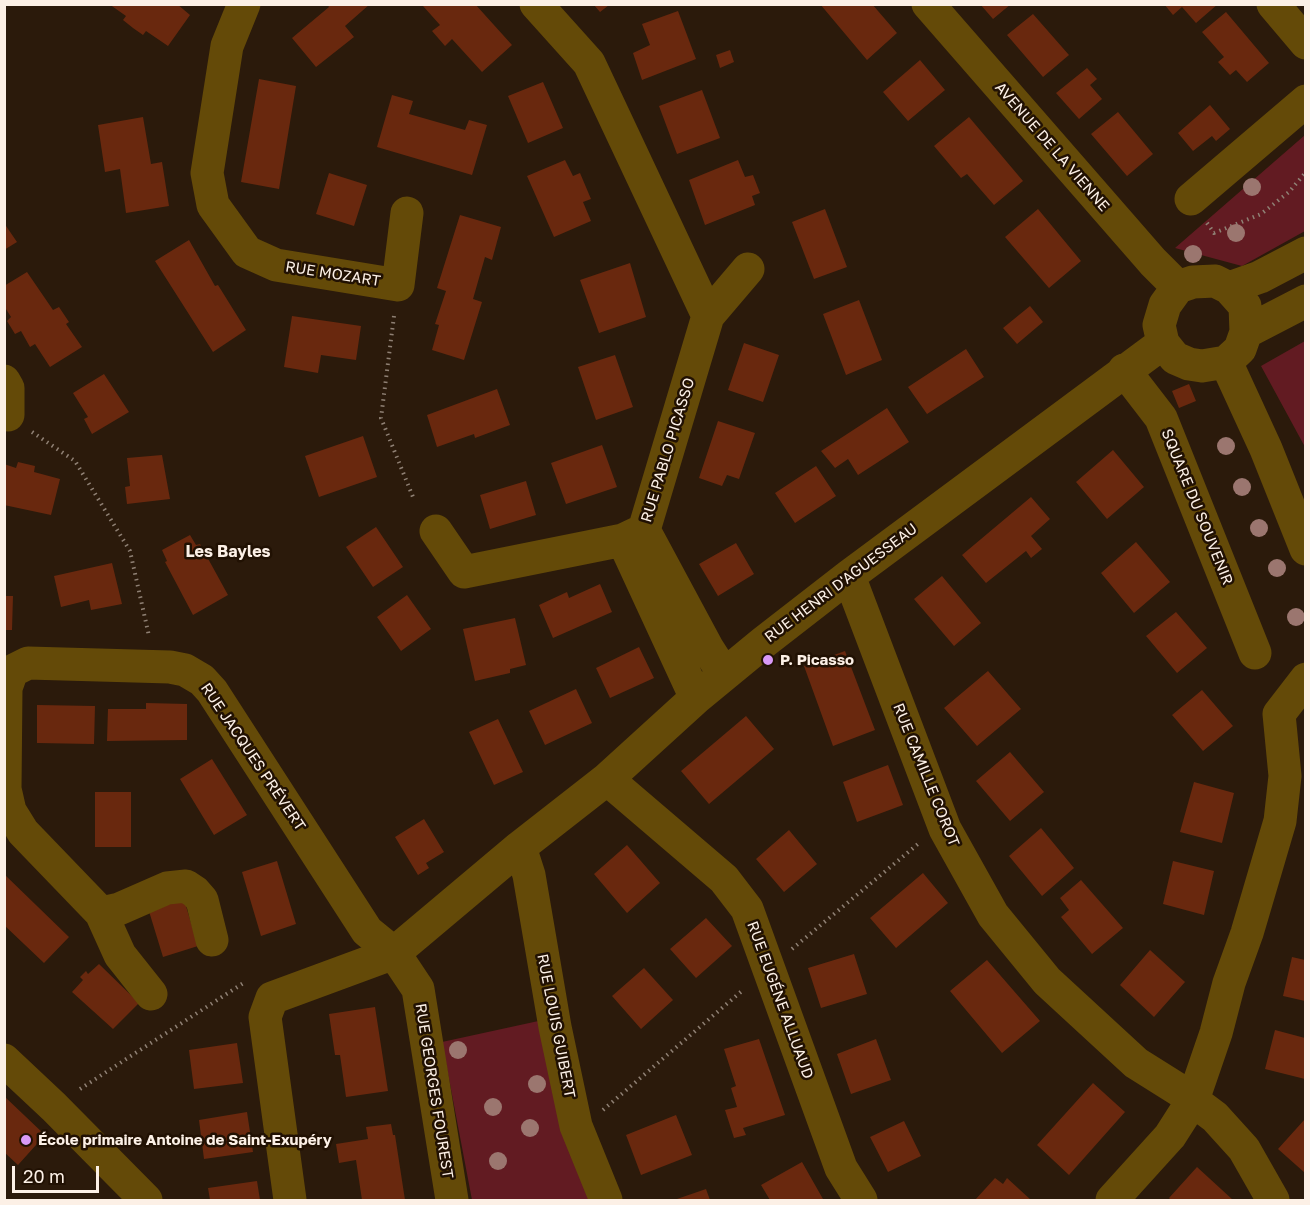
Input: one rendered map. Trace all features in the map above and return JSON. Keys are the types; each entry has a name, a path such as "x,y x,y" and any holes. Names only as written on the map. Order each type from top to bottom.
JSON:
{"street":[{"name":"RUE MOZART","path":"244,4 227,46 207,173 213,205 247,252 276,265 398,285 407,213"},
{"path":"536,4 589,63 708,316"},
{"name":"AVENUE DE LA VIENNE","path":"928,4 1153,262 1178,287"},
{"path":"1273,4 1305,43"},
{"path":"1191,199 1305,101"},
{"path":"1229,288 1260,277 1305,254"},
{"name":"RUE PABLO PICASSO","path":"724,674 634,535 708,316 748,269"},
{"path":"1215,280 1229,288 1245,306 1246,332 1240,348 1226,362 1202,366 1175,358 1163,343 1159,325 1166,305 1178,287 1193,282 1215,280"},
{"path":"1246,332 1305,302"},
{"name":"RUE HENRI D'AGUESSEAU","path":"265,1017 272,998 394,953 520,847 607,779 724,674 849,576 1163,343"},
{"path":"1226,362 1266,449 1305,549"},
{"name":"SQUARE DU SOUVENIR","path":"1124,370 1161,418 1255,653"},
{"path":"4,381 8,388 8,416"},
{"path":"436,531 464,572 634,535 696,698"},
{"name":"RUE CAMILLE COROT","path":"849,576 945,830 993,915 1055,989 1136,1063 1215,1117 1244,1149 1273,1200"},
{"name":"RUE JACQUES PRÉVERT","path":"151,994 120,955 101,913 23,832 10,811 5,789 6,688 12,671 28,663 170,667 185,670 202,680 212,691 367,931 394,953"},
{"path":"1112,1200 1170,1137 1193,1100 1216,1033 1229,983 1247,933 1280,821 1285,776 1279,714 1305,679"},
{"path":"1285,776 1305,747"},
{"name":"RUE EUGÉNE ALLUAUD","path":"607,779 724,879 747,909 841,1168 861,1200"},
{"name":"RUE LOUIS GUIBERT","path":"520,847 529,875 555,1027 576,1126 606,1200"},
{"path":"101,913 119,909 167,888 186,886 202,900 212,940"},
{"name":"RUE GEORGES FOUREST","path":"394,953 418,990 452,1200"},
{"path":"265,1017 290,1200"},
{"path":"4,1060 146,1200"}],"path":[{"path":"1191,199 1214,233 1261,214 1289,192 1305,172"},
{"path":"398,285 381,418 413,497"},
{"path":"8,416 75,461 130,551 150,640"},
{"path":"785,954 926,837"},
{"path":"98,1078 247,981 265,1017"},
{"path":"596,1114 748,986"}],"shaded area":[{"path":"1305,135 1305,231 1242,266 1175,248"},
{"path":"1305,341 1305,447 1261,366"},
{"path":"543,1020 591,1200 472,1200 442,1042"}],"building":[{"path":"109,4 177,4 190,15 168,46 146,31 143,35 133,28 123,20 126,16"},
{"path":"327,4 370,4 345,26 354,37 316,67 292,38 329,7"},
{"path":"425,4 475,4 512,45 482,72 452,39 445,46 432,31 440,25 423,6"},
{"path":"820,4 872,4 897,33 867,60"},
{"path":"980,4 1011,4 993,19"},
{"path":"1164,4 1218,4 1196,23 1182,7 1173,15"},
{"path":"594,5 609,5 600,12"},
{"path":"678,11 696,59 642,80 633,53 650,45 642,24"},
{"path":"1226,12 1269,63 1247,82 1236,70 1230,75 1218,62 1224,57 1202,32"},
{"path":"1033,14 1069,55 1043,77 1007,35"},
{"path":"730,50 734,62 720,68 716,55"},
{"path":"920,60 945,90 908,121 883,92"},
{"path":"1087,68 1097,79 1090,85 1102,99 1079,119 1056,93"},
{"path":"259,79 296,86 279,189 241,182"},
{"path":"543,82 563,128 528,143 508,96"},
{"path":"702,90 720,138 677,154 659,106"},
{"path":"392,95 413,101 409,114 465,130 469,120 487,125 472,175 377,147"},
{"path":"1210,105 1230,129 1216,141 1212,136 1193,151 1178,133"},
{"path":"1118,112 1153,154 1127,176 1091,134"},
{"path":"143,117 151,164 162,162 169,206 126,213 120,169 105,172 98,125"},
{"path":"969,117 1023,181 994,205 967,174 961,178 934,146"},
{"path":"565,160 573,176 580,173 591,199 583,202 591,221 554,237 527,176"},
{"path":"738,160 745,177 753,175 760,193 752,196 755,205 705,225 689,180"},
{"path":"329,173 367,185 354,226 316,214"},
{"path":"825,209 847,267 814,279 792,222"},
{"path":"1038,209 1081,261 1049,288 1005,237"},
{"path":"460,215 501,227 492,260 485,257 473,299 482,302 464,360 432,350 439,325 435,324 446,291 437,288"},
{"path":"4,223 17,242 4,250"},
{"path":"189,240 215,286 218,285 246,330 213,352 155,261"},
{"path":"630,263 646,317 599,333 580,280"},
{"path":"27,272 53,310 59,307 69,322 66,324 82,347 50,367 35,344 30,347 21,331 15,334 7,321 11,317 4,306 4,286"},
{"path":"859,300 882,360 846,375 823,314"},
{"path":"1030,306 1043,322 1017,344 1003,328"},
{"path":"292,316 361,326 356,360 321,355 318,373 284,367"},
{"path":"744,343 779,355 763,402 728,390"},
{"path":"966,349 984,377 927,414 908,387"},
{"path":"615,355 633,407 596,420 578,367"},
{"path":"104,374 129,412 92,434 84,419 88,417 73,393"},
{"path":"1189,384 1196,401 1179,408 1172,391"},
{"path":"497,389 510,425 475,438 474,434 437,447 427,415"},
{"path":"887,408 909,442 858,475 848,459 835,468 821,451"},
{"path":"718,421 755,433 739,479 727,475 722,486 699,478"},
{"path":"363,436 377,477 319,497 305,456"},
{"path":"602,445 617,487 566,504 551,463"},
{"path":"1113,450 1144,487 1107,519 1076,482"},
{"path":"162,455 170,499 127,504 125,487 130,486 127,458"},
{"path":"18,462 35,466 34,472 60,479 51,515 4,505 4,464 16,468"},
{"path":"816,466 836,496 795,523 775,493"},
{"path":"526,481 536,515 490,529 480,495"},
{"path":"1031,497 1050,519 1031,536 1042,549 1031,558 1026,551 986,583 962,555"},
{"path":"376,527 403,567 373,587 346,547"},
{"path":"190,535 196,545 200,544 228,595 193,615 165,562 167,561 162,550"},
{"path":"1136,542 1170,582 1134,613 1101,573"},
{"path":"736,543 754,574 718,596 699,564"},
{"path":"112,563 122,604 91,610 89,600 61,607 54,576"},
{"path":"942,576 981,623 954,646 914,599"},
{"path":"600,584 612,612 553,638 539,605 567,592 569,598"},
{"path":"407,595 431,629 401,651 377,617"},
{"path":"4,596 13,596 12,630 4,630"},
{"path":"1176,612 1207,648 1177,673 1146,636"},
{"path":"515,618 526,665 510,669 510,673 475,681 463,629"},
{"path":"639,647 654,678 610,698 596,668"},
{"path":"845,651 875,730 833,746 804,666"},
{"path":"988,671 1021,709 977,746 944,708"},
{"path":"576,689 592,723 545,745 529,711"},
{"path":"1202,690 1233,726 1203,751 1172,715"},
{"path":"146,703 187,704 187,740 107,741 108,709 146,709"},
{"path":"37,705 95,706 94,744 37,743"},
{"path":"746,716 774,749 709,804 681,771"},
{"path":"498,719 523,772 494,785 469,732"},
{"path":"1010,752 1044,792 1010,821 976,781"},
{"path":"212,759 247,815 214,835 180,779"},
{"path":"888,765 903,805 857,822 843,782"},
{"path":"1194,782 1234,793 1222,843 1180,832"},
{"path":"95,792 131,792 131,847 95,847"},
{"path":"424,819 444,852 426,863 429,868 418,875 395,837"},
{"path":"1041,828 1074,868 1042,896 1009,856"},
{"path":"789,830 817,864 784,892 756,859"},
{"path":"627,845 660,883 627,913 594,874"},
{"path":"277,861 296,924 261,936 242,872"},
{"path":"1173,861 1214,871 1204,915 1163,904"},
{"path":"923,873 948,903 896,948 870,918"},
{"path":"4,874 69,937 44,963 4,925"},
{"path":"1081,880 1123,928 1092,954 1061,917 1069,910 1060,898"},
{"path":"183,896 198,946 163,957 148,908"},
{"path":"706,918 732,946 696,978 670,949"},
{"path":"1150,950 1185,982 1154,1017 1120,985"},
{"path":"854,954 867,994 821,1008 808,968"},
{"path":"1292,957 1305,960 1305,1001 1283,996"},
{"path":"987,960 1040,1021 1002,1053 950,991"},
{"path":"99,964 139,1003 113,1029 72,992 83,980 80,977 86,971 88,974"},
{"path":"644,968 673,1000 641,1029 612,996"},
{"path":"375,1007 388,1091 346,1097 340,1055 335,1055 329,1014"},
{"path":"1275,1030 1305,1038 1305,1079 1265,1069"},
{"path":"759,1039 785,1115 743,1128 746,1135 734,1138 725,1110 737,1107 731,1088 736,1086 724,1049"},
{"path":"876,1039 891,1080 851,1094 837,1054"},
{"path":"237,1043 243,1083 194,1089 189,1050"},
{"path":"1093,1083 1125,1112 1069,1175 1037,1145"},
{"path":"4,1096 45,1135 18,1165 4,1152"},
{"path":"247,1112 253,1152 204,1159 199,1120"},
{"path":"676,1115 692,1155 641,1175 626,1135"},
{"path":"1305,1119 1305,1173 1278,1149"},
{"path":"904,1121 921,1156 888,1172 870,1137"},
{"path":"391,1124 393,1135 395,1135 405,1200 362,1200 356,1160 339,1163 336,1144 368,1139 366,1127"},
{"path":"802,1162 823,1199 770,1200 761,1185"},
{"path":"1197,1167 1233,1200 1171,1200 1169,1198"},
{"path":"995,1178 1003,1184 1007,1178 1031,1200 975,1200"},
{"path":"257,1181 260,1200 210,1200 208,1188"},
{"path":"706,1189 710,1200 674,1200"}],"place":[{"name":"P. Picasso","path":"768,660"},
{"name":"École primaire Antoine de Saint-Exupéry","path":"26,1140"}],"district":[{"name":"Les Bayles","path":"228,552"}]}
